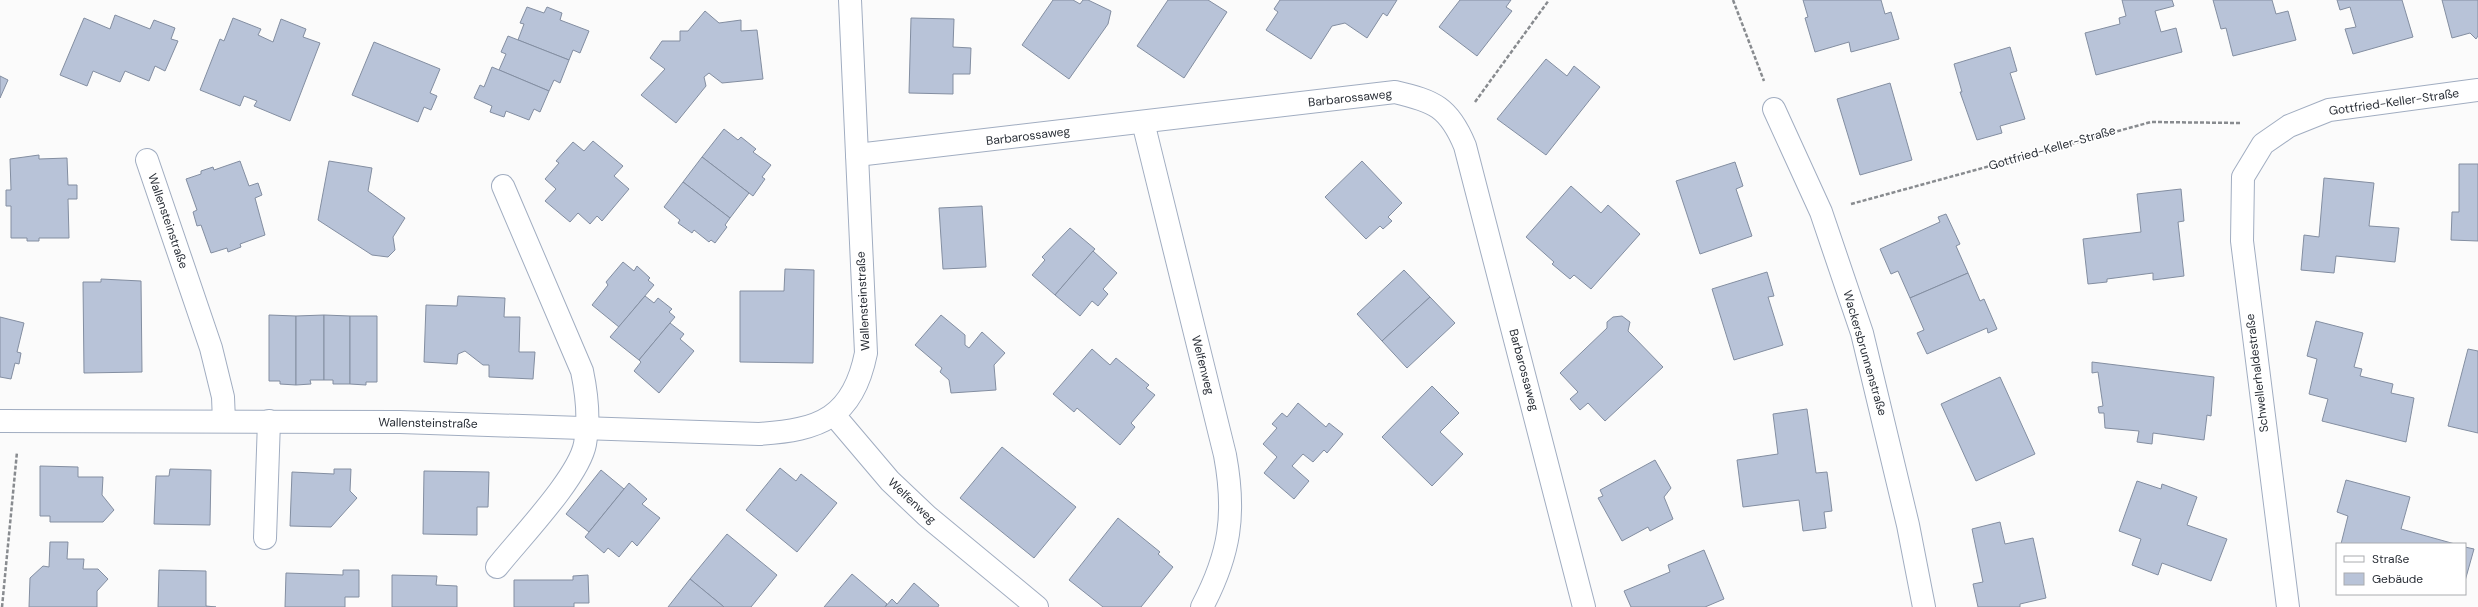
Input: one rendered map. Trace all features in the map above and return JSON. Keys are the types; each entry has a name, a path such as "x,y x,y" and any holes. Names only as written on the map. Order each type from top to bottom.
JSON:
{"street":[{"name":"Wallensteinstraße","path":"10,421 269,421 588,426 759,434 793,431 816,425 834,415 850,398 861,377 866,353 850,0"},
{"name":"Gottfried-Keller-Straße","path":"2263,144 2289,126 2329,110 2478,90"},
{"name":"Barbarossaweg","path":"857,155 1394,92 1423,99 1442,109 1457,126 1467,154 1584,607"},
{"name":"Wackersbrunnenstraße","path":"1774,109 1821,212 1862,333 1908,525 1924,607"},
{"name":"Welfenweg","path":"1143,122 1225,455 1230,483 1230,521 1225,554 1214,585 1202,607"},
{"name":"Schwellerhaldestraße","path":"2263,144 2243,177 2242,241 2288,607"},
{"name":"Wallensteinstraße","path":"147,160 211,348 223,397 224,421"},
{"path":"497,567 567,481 578,465 585,445 588,426 588,399 582,371 503,186"},
{"name":"Welfenweg","path":"834,415 890,481 927,516 1038,607"},
{"path":"265,538 269,421"}],"path":[{"path":"1457,126 1548,0"},
{"path":"1733,0 1774,109"},
{"name":"Gottfried-Keller-Straße","path":"1821,212 2125,128 2167,122 2241,123"},
{"path":"2,607 10,421"}],"building":[{"path":"1053,0 1073,0 1080,4 1083,0 1088,0 1111,11 1108,24 1069,79 1022,45"},
{"path":"1168,0 1208,0 1227,12 1184,78 1137,46"},
{"path":"1280,0 1397,0 1387,16 1383,13 1367,38 1345,23 1332,26 1311,59 1266,30 1278,12 1274,9"},
{"path":"1460,0 1511,0 1506,7 1512,11 1477,56 1439,27"},
{"path":"1803,0 1881,0 1885,14 1891,12 1899,39 1851,52 1849,42 1815,52 1805,18 1808,17"},
{"path":"2122,0 2172,0 2174,6 2155,11 2161,32 2176,28 2182,52 2096,75 2085,33 2120,24 2119,18 2126,16"},
{"path":"2213,0 2272,0 2276,14 2288,11 2296,40 2233,56 2226,28 2221,29"},
{"path":"2337,0 2402,0 2413,37 2353,54 2345,29 2356,27 2350,7 2340,10"},
{"path":"2442,0 2478,0 2478,36 2476,39 2470,33 2452,38"},
{"path":"527,7 544,13 547,7 562,13 560,20 589,31 580,53 573,50 569,60 518,40 524,24 520,23"},
{"path":"705,11 719,23 741,20 741,31 757,30 763,79 722,83 709,73 704,77 706,86 676,123 641,95 665,69 650,58 662,41 680,41 680,31 688,31"},
{"path":"115,15 150,29 154,20 175,28 171,39 178,41 165,71 155,66 149,81 125,71 120,82 93,71 87,86 60,75 84,18 110,29"},
{"path":"233,18 261,29 258,35 273,42 281,19 306,29 303,37 320,43 290,121 254,106 257,101 244,96 240,106 200,90 220,39 224,41"},
{"path":"911,18 954,19 953,47 971,48 970,74 953,74 953,94 909,93"},
{"path":"508,36 569,60 560,83 554,80 549,91 499,70 506,54 501,52"},
{"path":"374,42 440,69 430,93 437,96 431,110 424,107 418,122 352,95"},
{"path":"2010,47 2017,71 2010,73 2025,119 2000,126 2002,133 1977,140 1960,92 1962,92 1954,64"},
{"path":"1546,59 1567,76 1574,66 1600,87 1546,155 1497,119"},
{"path":"492,67 549,91 540,112 534,109 529,120 506,111 504,117 490,112 492,106 474,98 480,85 484,87"},
{"path":"0,76 8,80 0,98"},
{"path":"1890,83 1912,160 1860,175 1837,99"},
{"path":"724,129 738,140 741,137 756,149 753,152 771,165 762,177 765,179 753,196 702,157"},
{"path":"593,141 623,166 614,176 629,189 602,221 597,216 590,224 578,213 570,222 545,201 556,189 545,179 559,163 556,161 573,142 584,151"},
{"path":"39,155 39,159 67,158 68,185 77,185 77,199 68,199 69,238 39,238 39,241 27,241 27,238 11,238 11,206 6,206 6,190 11,190 10,159"},
{"path":"702,157 749,193 730,218 683,182"},
{"path":"240,161 249,186 258,183 262,195 255,198 265,235 240,244 241,247 228,252 227,248 211,253 201,225 197,226 193,212 197,210 186,179 201,174 201,171 213,167 214,170"},
{"path":"329,161 372,168 368,191 405,218 393,237 395,250 388,257 372,255 318,220"},
{"path":"1362,161 1402,203 1388,217 1392,221 1383,229 1380,226 1366,239 1325,197"},
{"path":"1735,162 1743,186 1736,189 1752,236 1700,254 1676,181"},
{"path":"2459,164 2478,164 2478,241 2451,240 2452,212 2459,212"},
{"path":"2324,178 2374,183 2369,226 2399,228 2395,262 2336,256 2334,273 2301,270 2304,235 2319,237"},
{"path":"683,182 730,218 725,225 727,227 715,243 711,240 709,242 694,230 692,233 678,223 680,220 664,207"},
{"path":"1571,186 1601,213 1608,205 1640,234 1591,289 1574,275 1570,279 1552,264 1554,262 1526,237"},
{"path":"2181,189 2184,221 2178,222 2184,276 2153,280 2153,273 2107,279 2107,282 2088,284 2083,239 2141,232 2137,194"},
{"path":"982,206 986,267 943,269 939,208"},
{"path":"1946,214 1960,244 1956,246 1968,273 1910,298 1898,271 1891,274 1880,249 1940,222 1938,217"},
{"path":"1070,228 1095,249 1055,295 1032,275 1045,260 1042,257"},
{"path":"1093,251 1117,273 1103,289 1108,294 1098,306 1092,301 1080,316 1055,295"},
{"path":"623,262 634,271 637,266 650,278 648,280 654,285 619,327 592,305 608,285 606,282"},
{"path":"785,269 814,270 813,363 740,362 740,291 784,291"},
{"path":"1404,270 1430,297 1382,341 1357,314"},
{"path":"1767,272 1774,296 1768,297 1783,345 1734,360 1712,289"},
{"path":"1968,273 1980,301 1984,299 1997,329 1988,333 1987,328 1927,354 1917,333 1924,330 1910,298"},
{"path":"101,279 141,281 142,372 84,373 83,282 101,282"},
{"path":"458,296 505,298 504,317 520,317 519,352 535,352 533,379 489,377 489,365 483,365 465,351 458,354 457,364 424,362 426,305 457,306"},
{"path":"645,296 654,303 658,298 672,309 669,312 675,317 639,360 610,337"},
{"path":"1430,297 1455,323 1407,368 1382,341"},
{"path":"269,315 296,316 296,385 280,384 280,381 269,381"},
{"path":"324,315 324,380 310,380 311,384 296,385 296,316"},
{"path":"324,315 350,316 350,384 333,384 333,380 324,380"},
{"path":"941,315 965,335 965,345 969,348 982,332 1005,353 994,365 996,390 951,393 949,380 940,372 942,368 915,345"},
{"path":"350,316 377,316 377,382 366,382 366,385 350,384"},
{"path":"1622,316 1630,322 1628,331 1663,367 1605,421 1588,403 1580,410 1570,399 1578,392 1560,373 1607,328 1607,322 1613,317"},
{"path":"0,317 24,323 17,352 21,353 19,364 15,363 11,379 0,377"},
{"path":"2316,321 2363,333 2354,367 2362,369 2360,376 2393,384 2391,393 2414,398 2406,442 2322,421 2328,399 2309,394 2317,359 2307,356"},
{"path":"670,323 684,334 680,339 694,351 659,393 634,371 641,362 639,360"},
{"path":"1092,349 1110,365 1116,358 1149,385 1146,388 1155,395 1131,423 1135,427 1120,445 1077,408 1074,412 1053,394"},
{"path":"2468,349 2478,351 2478,433 2448,426"},
{"path":"2092,362 2214,377 2211,416 2207,415 2204,440 2153,433 2152,444 2137,442 2139,431 2105,428 2104,413 2099,413 2098,407 2103,406 2098,372 2092,373"},
{"path":"2000,377 2035,454 1976,481 1941,404"},
{"path":"1432,386 1459,413 1440,432 1463,454 1432,486 1382,437"},
{"path":"1298,403 1326,427 1329,423 1343,434 1327,453 1324,450 1313,462 1303,454 1292,466 1309,481 1294,499 1264,473 1277,457 1263,444 1277,428 1272,424 1282,413 1287,417"},
{"path":"1807,409 1816,473 1827,472 1832,511 1824,512 1826,528 1803,531 1799,500 1743,507 1737,460 1778,454 1773,414"},
{"path":"1002,447 1076,507 1034,558 960,498"},
{"path":"1655,460 1671,488 1664,497 1673,519 1650,531 1648,527 1622,541 1598,498 1603,496 1600,490"},
{"path":"40,466 78,467 78,477 103,477 102,495 114,510 103,522 50,522 50,516 40,516"},
{"path":"780,468 796,481 801,474 837,503 797,552 746,510"},
{"path":"170,469 211,470 210,525 154,524 156,476 169,476"},
{"path":"334,469 351,469 350,491 357,498 331,527 290,526 292,472 334,474"},
{"path":"601,470 624,489 589,532 566,514"},
{"path":"424,471 489,472 488,507 477,507 477,535 423,534"},
{"path":"2346,480 2410,497 2401,529 2451,543 2341,543 2348,516 2337,512"},
{"path":"2137,481 2161,489 2162,484 2197,497 2187,525 2227,539 2211,581 2162,563 2158,575 2132,565 2141,539 2119,531"},
{"path":"629,483 647,499 642,504 660,518 637,546 632,541 619,557 608,548 604,553 585,537"},
{"path":"1118,518 1160,552 1158,554 1173,567 1141,607 1103,607 1069,580"},
{"path":"2000,522 2005,544 2033,538 2046,598 2020,604 2020,607 1978,607 1973,584 1983,582 1972,529"},
{"path":"727,534 777,575 751,607 724,607 690,579"},
{"path":"50,542 68,542 67,559 84,559 83,569 98,569 108,579 97,591 97,607 29,607 30,578 43,566 49,567"},
{"path":"2466,547 2474,549 2466,577"},
{"path":"1704,550 1724,599 1705,607 1631,607 1624,591 1670,572 1668,565"},
{"path":"159,570 206,571 206,606 216,607 158,607"},
{"path":"343,570 359,570 359,597 345,597 345,607 285,607 286,573 343,575"},
{"path":"852,574 887,604 885,607 824,607"},
{"path":"392,575 437,576 436,585 457,586 457,607 392,607"},
{"path":"588,575 589,603 574,603 574,607 514,607 514,580 573,580 573,576"},
{"path":"690,579 724,607 668,607"},
{"path":"914,583 939,605 938,607 885,607 892,599 897,604"}]}
